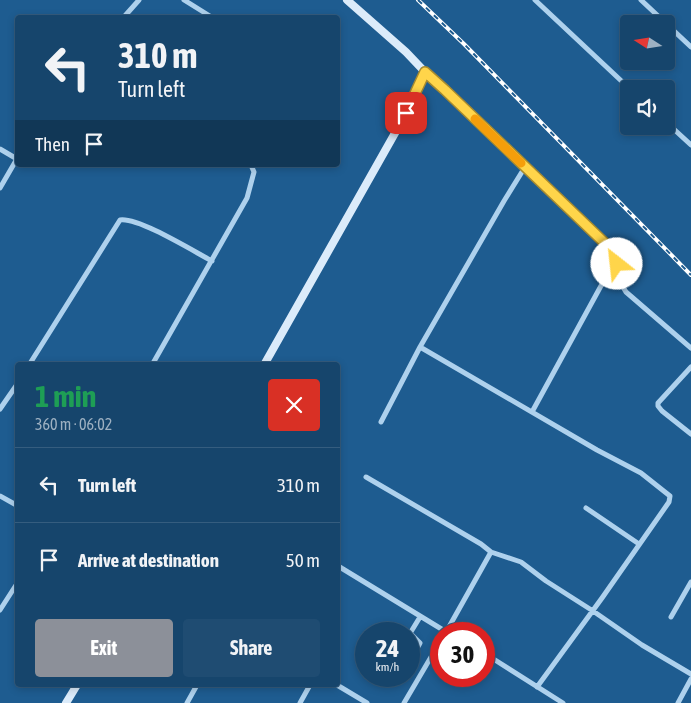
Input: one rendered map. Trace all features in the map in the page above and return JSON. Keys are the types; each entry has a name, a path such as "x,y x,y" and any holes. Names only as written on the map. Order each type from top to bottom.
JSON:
{"street":[{"path":"126,15 139,0"},
{"path":"184,0 208,15"},
{"path":"347,0 406,52 610,248 617,264 621,285 626,292 691,348"},
{"path":"535,0 620,80"},
{"path":"642,0 691,47"},
{"path":"266,362 399,126 425,72"},
{"path":"675,130 691,145"},
{"path":"0,149 15,157"},
{"path":"0,188 15,162"},
{"path":"154,362 247,198 254,172 253,167"},
{"path":"381,422 420,347 504,200 525,167"},
{"path":"31,362 120,220 132,220 212,261"},
{"path":"532,412 602,284 617,264"},
{"path":"420,347 597,450 641,473 668,494 670,498 537,687"},
{"path":"691,367 658,403 658,406 691,434"},
{"path":"0,409 15,387"},
{"path":"366,477 481,544 491,552 521,562 546,581 691,674"},
{"path":"0,496 15,504"},
{"path":"586,508 639,544"},
{"path":"452,622 491,552"},
{"path":"340,567 430,623"},
{"path":"671,616 691,582"},
{"path":"0,610 15,587"},
{"path":"417,622 420,617"},
{"path":"404,703 430,659"},
{"path":"495,661 563,703"},
{"path":"678,703 691,679"},
{"path":"66,703 76,687"},
{"path":"188,703 196,687"},
{"path":"300,703 309,687"},
{"path":"340,687 367,703"}],"railway":[{"path":"418,0 464,44 691,275"}],"slow traffic":[{"path":"475,119 521,163"}],"route":[{"path":"406,113 425,72 610,248 617,264"}]}
